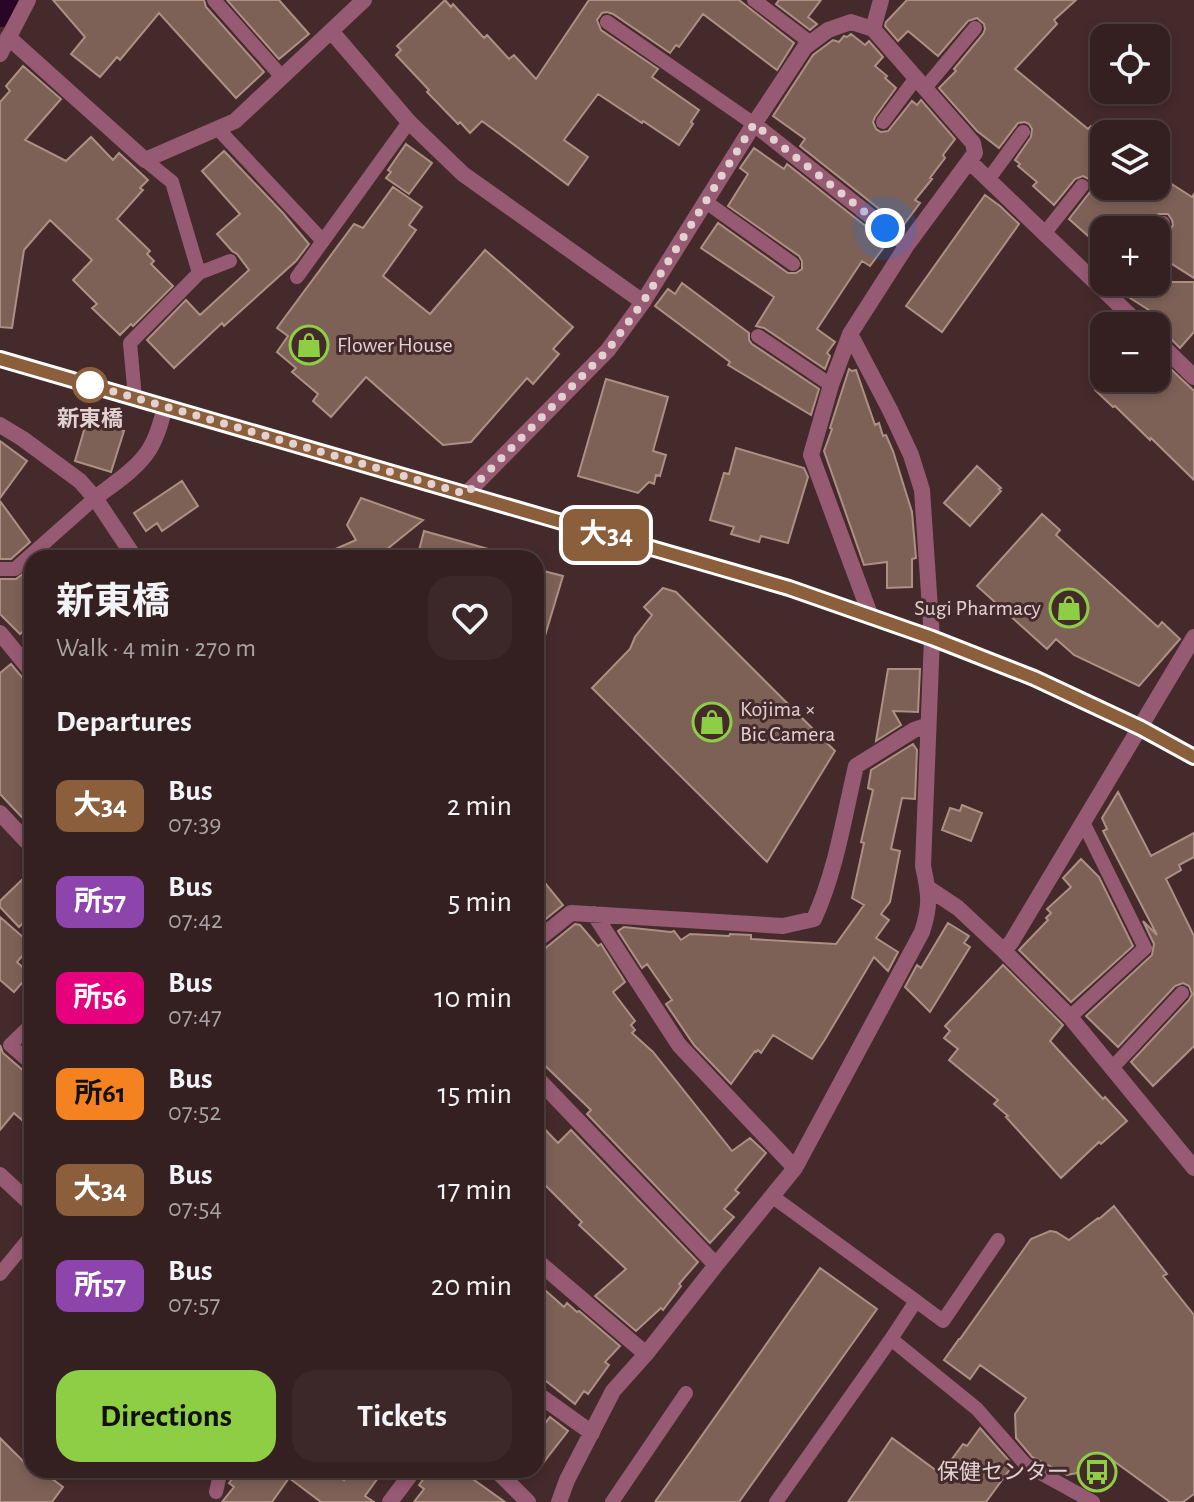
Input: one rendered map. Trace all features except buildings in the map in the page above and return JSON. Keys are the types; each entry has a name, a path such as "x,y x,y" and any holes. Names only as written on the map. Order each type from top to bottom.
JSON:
{"street":[{"path":"0,54 28,0"},
{"path":"8,37 145,160 235,121 364,0"},
{"path":"873,29 881,0"},
{"path":"466,494 608,350 643,302 805,47 828,30 851,22 873,29 973,143 975,153 907,245 850,334 831,385 811,455 871,617"},
{"path":"331,31 409,122 463,174 643,302"},
{"path":"754,124 907,245"},
{"path":"969,161 1126,312"},
{"path":"559,1502 567,1480 613,1391 795,1168 922,932 928,913 928,888 923,866 932,638 922,490 911,455 850,334"},
{"path":"1170,351 1191,367"},
{"path":"0,359 789,588 1034,678 1141,728 1194,757"},
{"path":"95,498 136,465 148,450 165,407"},
{"path":"0,425 80,481 130,550"},
{"path":"0,633 24,662"},
{"path":"1004,951 1194,637"},
{"path":"544,935 571,913 783,926 814,919 834,861 856,766 914,730 928,725"},
{"path":"0,813 24,838"},
{"path":"928,888 958,908 1070,1017 1194,1168"},
{"path":"594,914 679,1045 795,1168"},
{"path":"544,1085 716,1265"},
{"path":"0,1175 24,1192"},
{"path":"544,1267 646,1354"},
{"path":"544,1399 592,1433"},
{"path":"390,1502 408,1478"},
{"path":"504,1478 528,1502"}],"lane":[{"path":"214,0 282,77"},
{"path":"754,0 811,43"},
{"path":"607,22 754,124"},
{"path":"883,122 975,28"},
{"path":"297,277 409,122"},
{"path":"218,129 322,240"},
{"path":"988,180 1023,132"},
{"path":"145,160 172,182 199,273"},
{"path":"1044,234 1082,186"},
{"path":"706,202 793,264"},
{"path":"135,398 130,343 199,273 230,261"},
{"path":"758,336 831,385"},
{"path":"36,550 95,498"},
{"path":"0,569 15,569 24,561"},
{"path":"1070,1017 1145,948 1083,822"},
{"path":"1113,1067 1182,993"},
{"path":"24,1032 10,1045 24,1057"},
{"path":"773,1197 943,1321 998,1240"},
{"path":"0,1274 24,1245"},
{"path":"776,1502 916,1301"},
{"path":"891,1339 977,1409 1026,1465 1093,1502"},
{"path":"612,1502 686,1393"},
{"path":"216,1492 219,1478"}],"waterway":[{"path":"0,4 2,0"}],"bus line":[{"name":"大34","path":"0,359 789,588 1034,678 1091,703 1194,757"}],"place":[{"name":"Flower House","path":"309,345"},
{"name":"新東橋","path":"90,385"},
{"name":"Sugi Pharmacy","path":"1069,608"},
{"name":"Kojima × Bic Camera","path":"712,722"},
{"name":"保健センター","path":"1097,1472"}],"route":[{"path":"90,385 81,382 466,494 608,350 643,302 754,124 885,228"}]}
